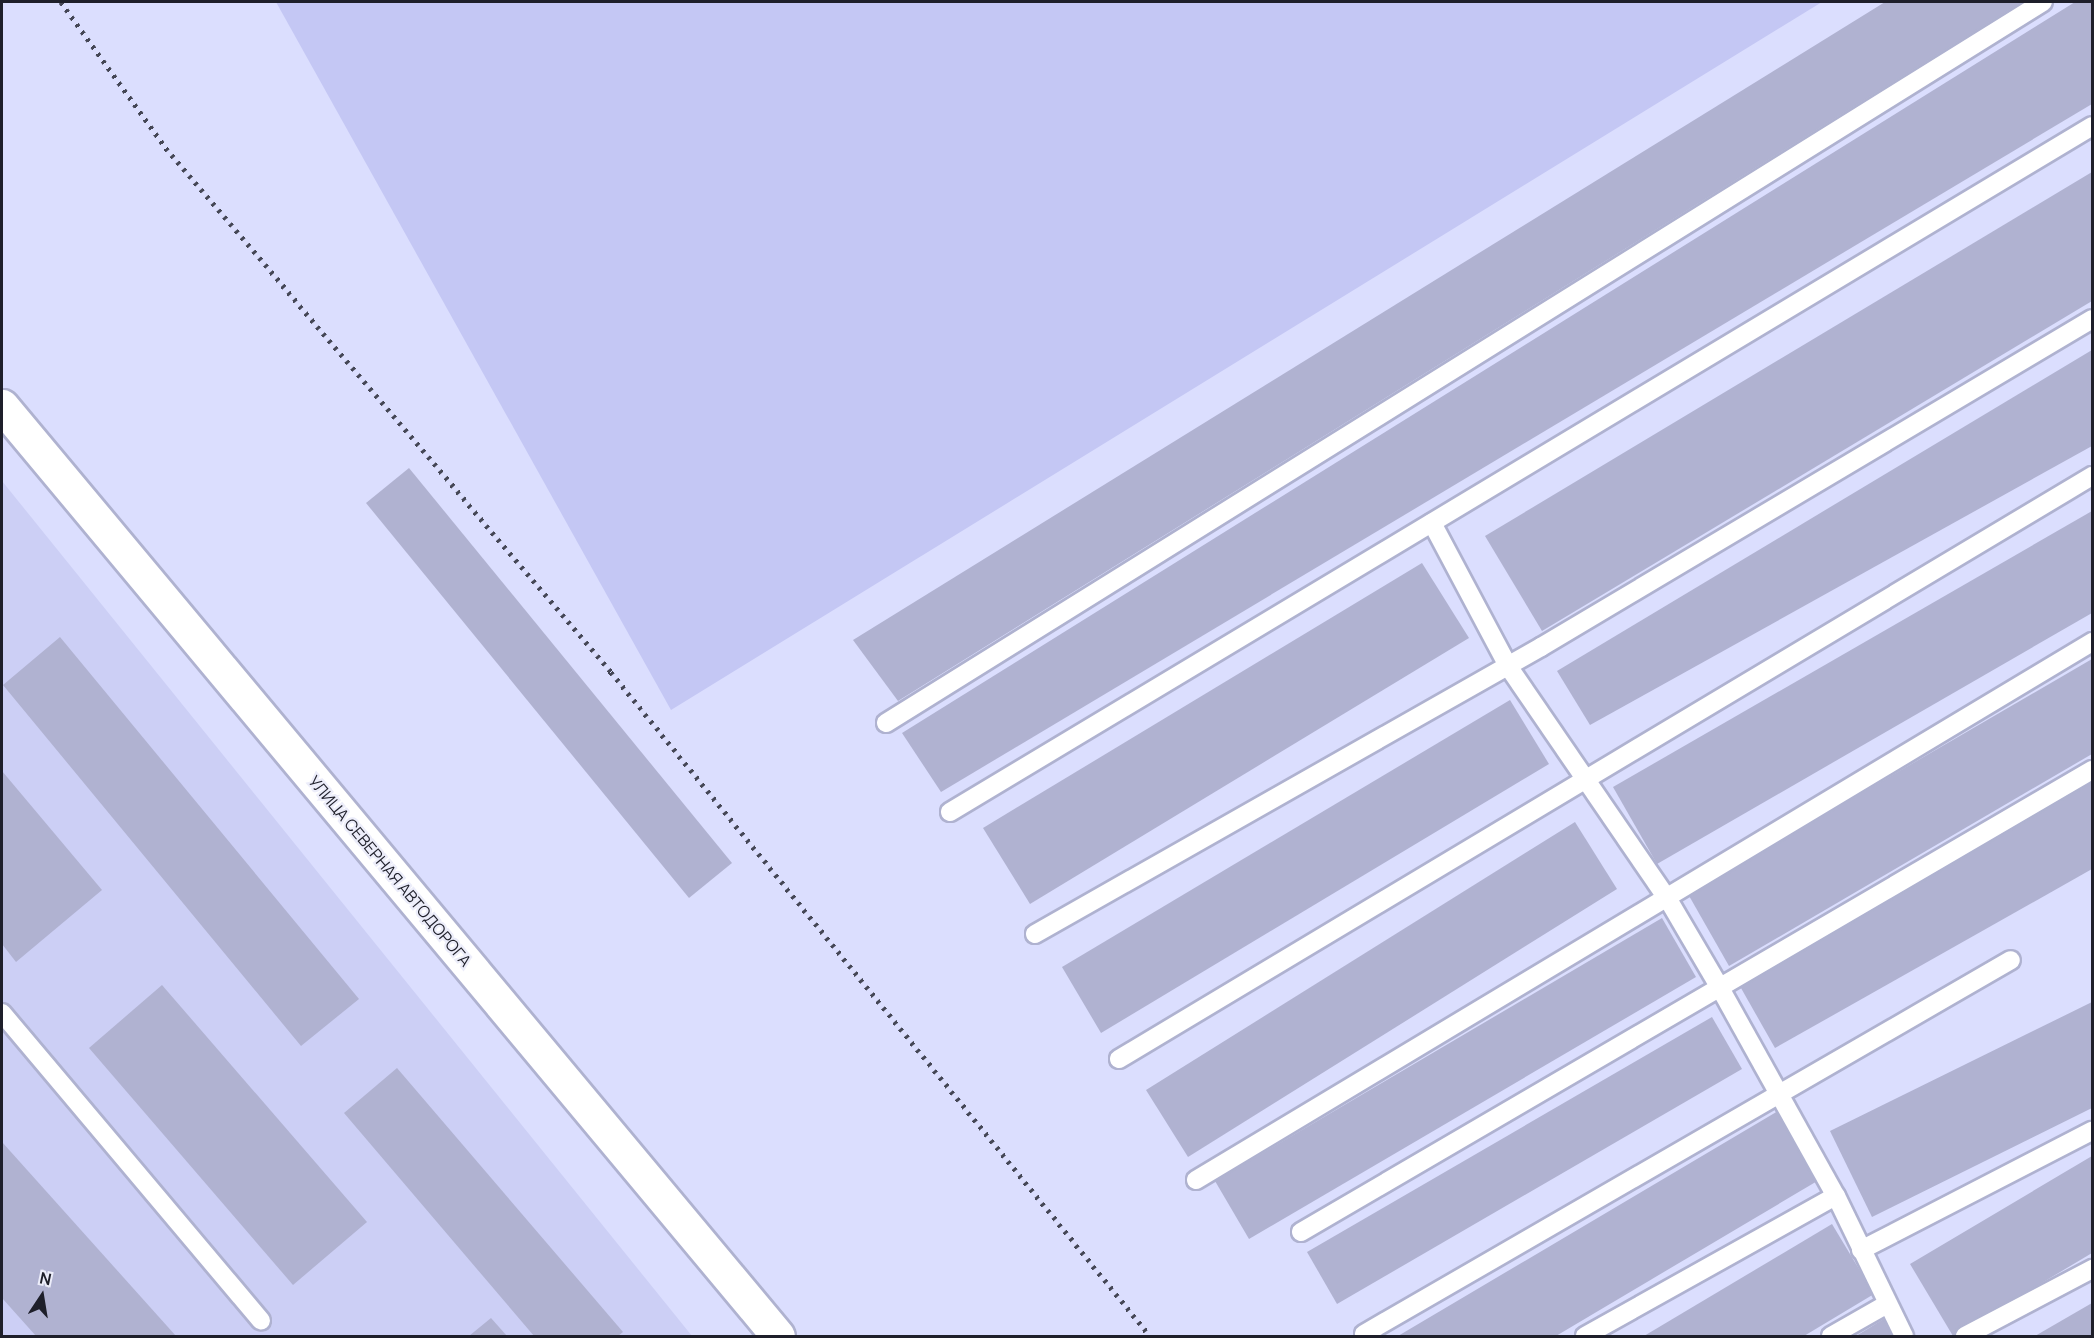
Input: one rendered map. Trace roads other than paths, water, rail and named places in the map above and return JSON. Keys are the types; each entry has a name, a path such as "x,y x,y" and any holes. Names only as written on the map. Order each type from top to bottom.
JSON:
{"main road":[{"name":"УЛИЦА СЕВЕРНАЯ АВТОДОРОГА","path":"2,406 778,1336"}],"lane":[{"path":"886,723 2043,2"},
{"path":"950,812 2092,126"},
{"path":"1035,934 1509,666 2092,319"},
{"path":"1119,1059 1585,782 2092,476"},
{"path":"1432,523 1509,666 1585,782 1669,901 1720,988 1836,1196 1904,1336"},
{"path":"1196,1180 1669,901 2092,642"},
{"path":"1301,1232 2092,770"},
{"path":"1364,1334 2010,960"},
{"path":"2,1013 261,1321"},
{"path":"1861,1250 2092,1131"},
{"path":"1585,1336 1836,1196"},
{"path":"1965,1336 2092,1269"},
{"path":"1831,1336 1887,1304"}],"railway":[{"path":"61,2 166,148 611,672 1150,1336"}]}
